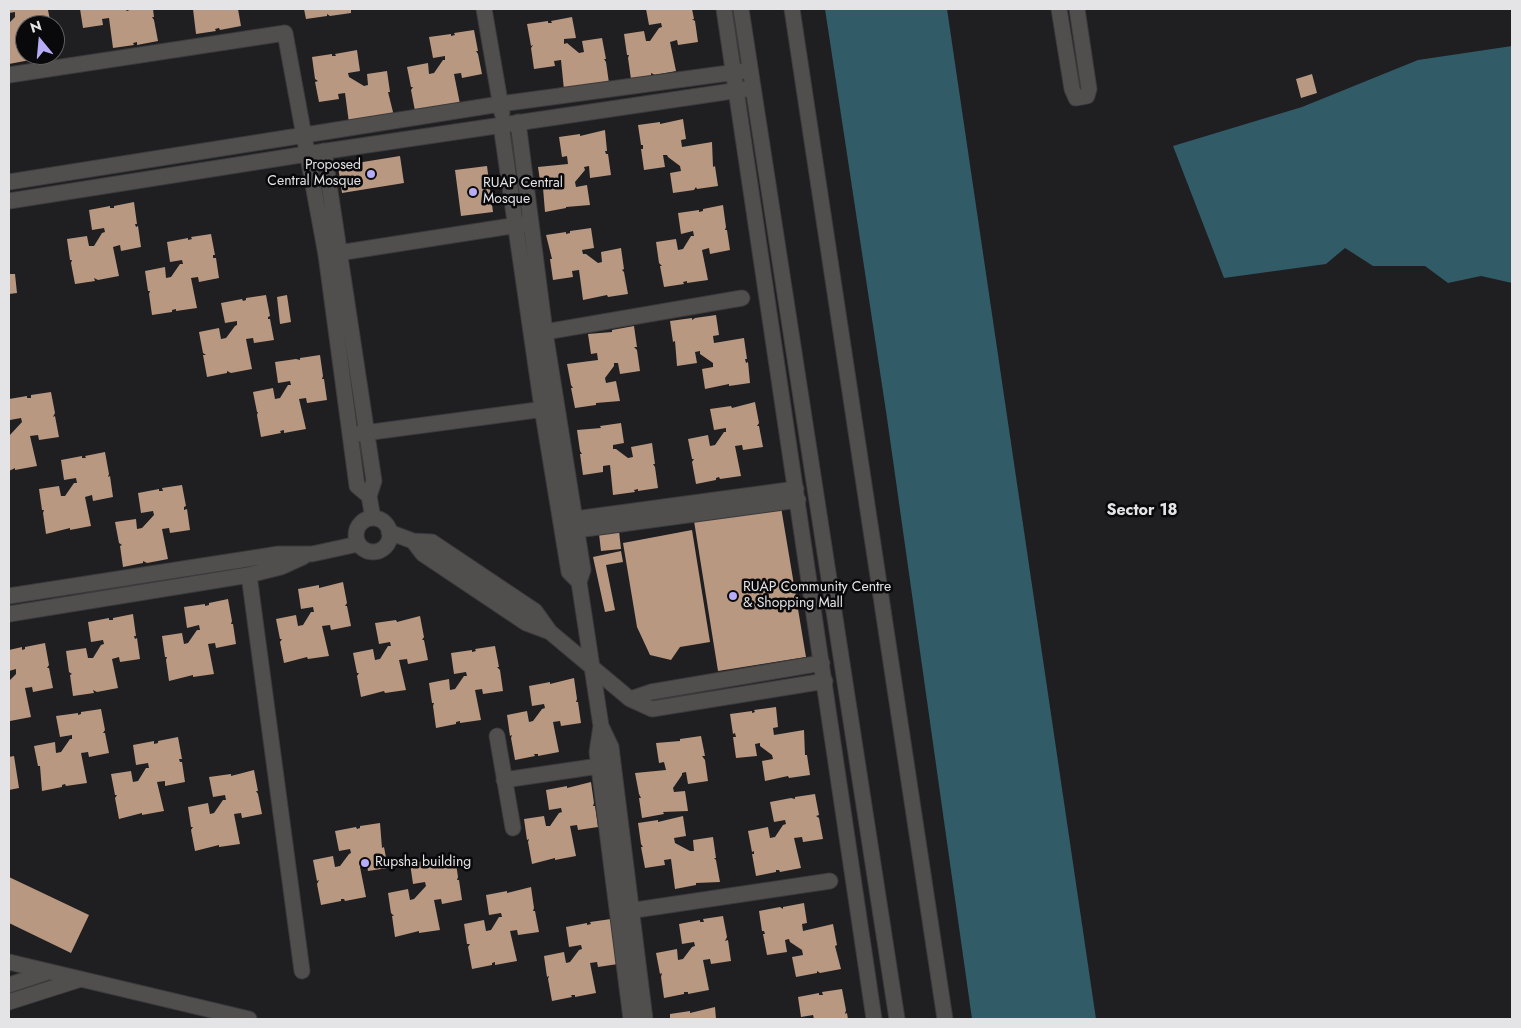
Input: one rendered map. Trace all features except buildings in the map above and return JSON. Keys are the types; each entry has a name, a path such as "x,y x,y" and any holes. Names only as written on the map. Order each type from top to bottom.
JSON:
{"street":[{"path":"484,9 500,104 508,124 531,223 545,332 583,570 579,582 601,726 611,747 625,912 631,1019"},
{"path":"724,9 737,91 744,154 824,672 874,1019"},
{"path":"741,9 897,1019"},
{"path":"792,9 945,1019"},
{"path":"1059,9 1072,89 1076,98 1087,96 1089,89 1077,9"},
{"path":"9,75 285,33 305,133 326,255 357,486 369,496"},
{"path":"9,182 305,133 751,70"},
{"path":"9,202 308,153 754,88"},
{"path":"508,124 516,226 542,408 569,572 579,582"},
{"path":"324,151 374,482 369,496 374,518"},
{"path":"326,255 531,223"},
{"path":"545,332 742,298"},
{"path":"350,435 557,407"},
{"path":"576,525 816,493"},
{"path":"374,518 384,522 389,532 387,543 379,550 367,551 358,544 356,534 359,525 367,519 374,518"},
{"path":"389,532 412,541 432,542 535,611 550,632 630,699 652,709 824,672 843,670"},
{"path":"9,614 249,575 281,567 312,554 358,544"},
{"path":"9,596 279,554 312,554"},
{"path":"249,575 302,971"},
{"path":"601,726 597,752 599,766 645,1019"},
{"path":"497,736 513,828"},
{"path":"504,780 599,766"},
{"path":"625,912 830,881"},
{"path":"9,962 208,1015 249,1019"},
{"path":"9,985 49,972"},
{"path":"9,1002 78,980"}],"water":[{"path":"825,9 947,9 1096,1019 972,1019 887,418"},
{"path":"1512,46 1512,283 1481,276 1448,283 1425,266 1373,266 1345,248 1326,264 1224,278 1173,146 1302,107 1418,60"}],"place":[{"name":"Proposed Central Mosque","path":"371,174"},
{"name":"RUAP Central Mosque","path":"473,192"},
{"name":"RUAP Community Centre & Shopping Mall","path":"733,596"},
{"name":"Rupsha building","path":"365,863"}],"district":[{"name":"Sector 18","path":"1142,511"}]}
